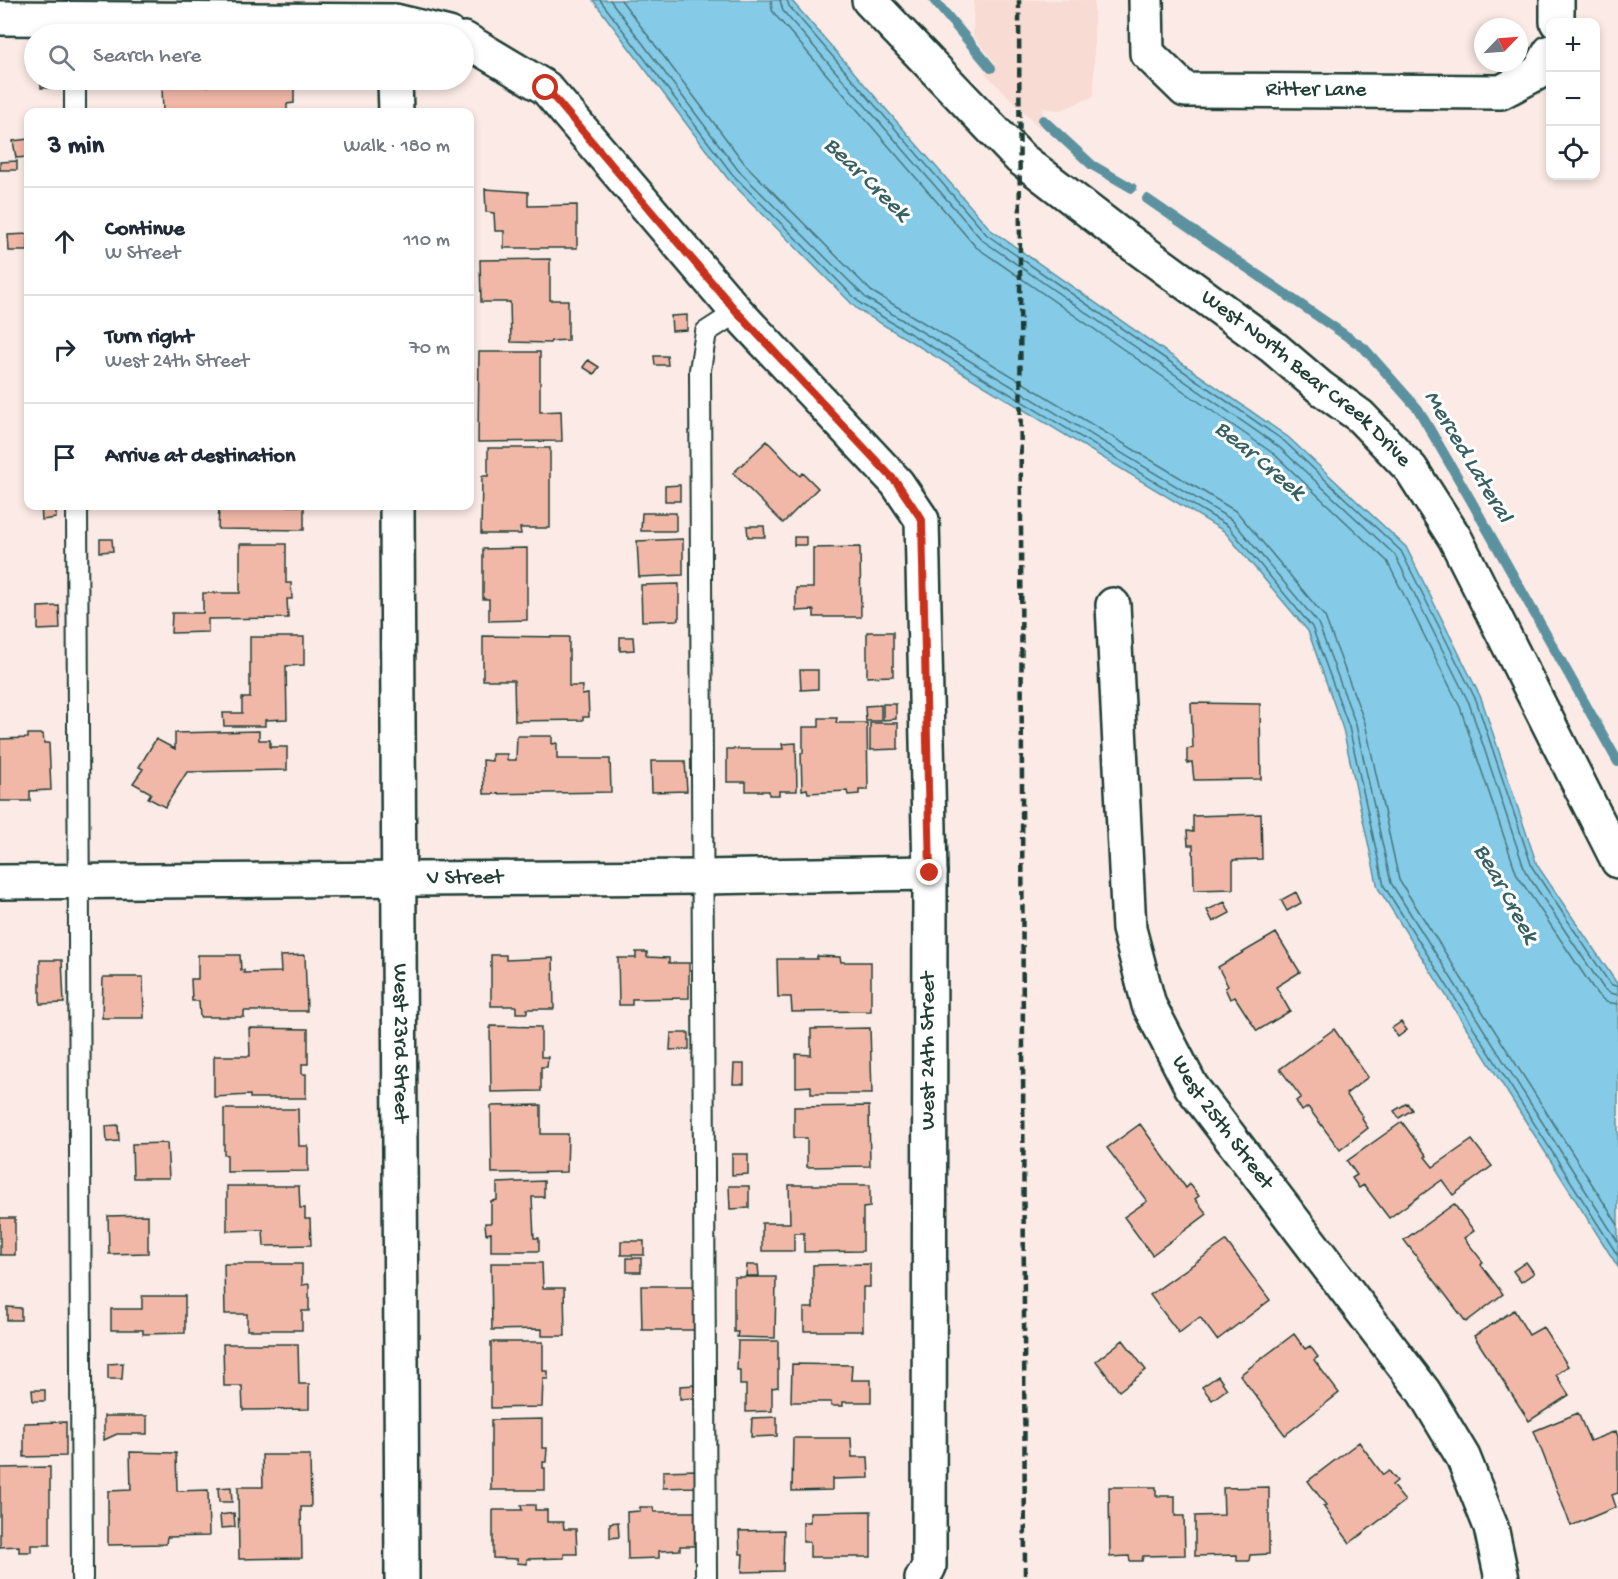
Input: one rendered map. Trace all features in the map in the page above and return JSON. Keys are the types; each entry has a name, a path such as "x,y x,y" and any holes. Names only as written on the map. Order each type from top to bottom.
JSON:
{"street":[{"name":"West North Bear Creek Drive","path":"869,0 1020,158 1273,347 1360,416 1411,470 1455,538 1618,861"},
{"name":"Ritter Lane","path":"1146,0 1147,53 1185,90 1500,92 1539,72 1546,60"},
{"path":"1557,0 1557,18"},
{"path":"0,18 56,24"},
{"path":"474,45 546,88 737,312"},
{"path":"395,90 396,108"},
{"name":"West 24th Street","path":"737,312 897,483 922,520 930,873 929,1567 922,1579"},
{"name":"West 23rd Street","path":"397,510 402,1579"},
{"name":"West 25th Street","path":"1113,605 1129,929 1149,1005 1191,1086 1424,1392 1463,1457 1491,1527 1502,1579"},
{"name":"V Street","path":"0,882 930,873"}],"lane":[{"path":"75,90 75,108"},
{"path":"706,1579 700,370 706,332 737,312"},
{"path":"76,510 82,1579"}],"shaded area":[{"path":"974,0 1094,0 1094,96 1061,110 1043,108 1040,128 985,73 996,64 973,35"}],"water":[{"name":"Bear Creek","path":"593,0 791,0 991,230 1288,437 1406,547 1481,698 1537,865 1618,985 1618,1267 1378,888 1343,729 1308,631 1224,531 857,309 728,179"}],"building":[{"path":"162,90 294,90 294,103 287,104 287,108 163,108"},
{"path":"24,140 24,157 16,158 13,141"},
{"path":"17,161 17,170 0,170 0,162"},
{"path":"485,189 528,192 528,206 577,205 577,248 504,248 504,231 495,231 494,213 486,212"},
{"path":"24,234 24,251 9,251 8,235"},
{"path":"550,259 550,300 568,300 568,340 551,341 550,343 511,342 510,302 481,302 480,260"},
{"path":"687,315 687,330 672,331 671,316"},
{"path":"479,352 540,352 540,412 561,411 562,441 478,442"},
{"path":"654,356 667,356 668,365 655,365"},
{"path":"588,360 599,367 594,374 583,367"},
{"path":"767,441 800,476 803,473 818,488 783,523 733,473"},
{"path":"488,448 550,448 550,528 520,528 521,534 481,534 482,476 488,476"},
{"path":"680,485 680,501 665,501 665,486"},
{"path":"41,510 56,510 56,518 42,520"},
{"path":"219,510 304,510 304,530 218,529"},
{"path":"642,513 676,513 676,531 641,531"},
{"path":"747,526 764,526 765,537 748,537"},
{"path":"794,537 806,537 806,545 794,545"},
{"path":"100,539 112,539 113,551 100,552"},
{"path":"683,539 683,575 639,577 637,541"},
{"path":"240,544 286,544 286,583 291,583 292,599 287,599 288,618 208,619 208,632 171,633 172,613 203,613 203,593 240,593"},
{"path":"860,547 861,617 814,617 814,610 796,611 796,588 813,588 813,548"},
{"path":"527,548 527,620 489,621 489,599 483,599 483,549"},
{"path":"679,584 679,620 642,621 641,585"},
{"path":"59,606 60,629 38,630 38,607"},
{"path":"867,632 893,632 893,676 867,677"},
{"path":"483,636 569,637 569,686 583,686 582,695 588,694 589,717 583,717 583,720 515,721 514,680 483,680"},
{"path":"250,637 304,637 304,665 286,666 287,719 265,720 265,726 224,726 223,713 242,713 242,698 250,698"},
{"path":"620,637 633,637 634,650 620,651"},
{"path":"800,670 818,670 818,689 801,690"},
{"path":"1191,703 1260,704 1261,779 1194,780 1192,762 1187,763 1187,749 1193,748"},
{"path":"883,704 896,704 896,719 883,720"},
{"path":"881,705 881,721 866,721 865,706"},
{"path":"819,718 837,718 836,723 867,723 868,790 859,790 859,794 848,795 847,791 808,793 807,789 802,790 803,727 819,727"},
{"path":"870,723 898,723 898,749 870,750"},
{"path":"259,731 259,740 270,740 270,747 287,747 287,770 187,772 165,807 148,798 151,793 133,783 143,769 139,767 156,739 175,749 175,733"},
{"path":"28,734 43,734 44,743 49,743 51,790 30,791 30,801 0,801 0,739 28,738"},
{"path":"517,736 552,736 552,744 557,743 557,759 610,759 611,792 484,794 483,760 492,761 492,754 507,754 507,760 516,760"},
{"path":"796,743 797,791 779,791 779,795 769,795 769,791 746,791 746,782 727,782 727,749 783,749 782,744"},
{"path":"651,761 685,761 687,791 652,792"},
{"path":"1261,814 1262,859 1233,860 1233,889 1194,890 1193,845 1188,845 1187,831 1193,832 1193,816"},
{"path":"1296,892 1301,903 1287,911 1281,900"},
{"path":"1225,902 1230,913 1213,922 1207,910"},
{"path":"1276,933 1300,972 1276,987 1290,1011 1257,1031 1235,997 1230,999 1225,988 1228,986 1218,967"},
{"path":"636,952 647,952 647,957 669,958 669,963 689,963 689,998 632,999 632,1005 619,1005 618,958 636,958"},
{"path":"198,955 240,955 241,970 244,970 244,973 281,972 280,956 305,955 307,1011 244,1011 244,1017 200,1017 199,1001 192,1001 191,979 198,979"},
{"path":"491,955 506,955 506,960 553,958 554,1009 527,1009 527,1013 516,1013 516,1006 491,1006"},
{"path":"817,956 840,957 841,962 871,962 871,1011 792,1012 791,997 778,997 777,959 817,959"},
{"path":"40,960 62,960 64,1003 40,1004"},
{"path":"103,977 143,977 144,1018 102,1018"},
{"path":"1401,1022 1407,1030 1398,1037 1392,1028"},
{"path":"490,1026 541,1027 541,1057 548,1057 547,1067 541,1067 541,1091 491,1092"},
{"path":"249,1028 308,1029 308,1064 302,1064 302,1074 306,1074 306,1098 250,1098 250,1095 214,1097 214,1056 250,1056"},
{"path":"870,1028 872,1094 811,1094 811,1086 796,1087 796,1054 811,1055 811,1029"},
{"path":"1334,1029 1368,1077 1346,1094 1368,1128 1340,1150 1308,1107 1302,1111 1296,1101 1301,1097 1280,1069"},
{"path":"671,1033 689,1033 689,1049 670,1050"},
{"path":"734,1064 744,1064 744,1084 733,1084"},
{"path":"1407,1103 1412,1110 1399,1118 1394,1111"},
{"path":"541,1105 541,1134 568,1134 567,1172 492,1173 491,1106"},
{"path":"869,1106 870,1166 807,1167 807,1138 794,1138 794,1107"},
{"path":"224,1109 298,1109 299,1146 308,1146 308,1171 227,1172 227,1155 224,1154"},
{"path":"1402,1122 1433,1167 1472,1140 1492,1166 1453,1195 1442,1180 1389,1218 1364,1185 1359,1188 1352,1178 1357,1175 1347,1161"},
{"path":"1140,1124 1186,1188 1190,1184 1199,1196 1195,1199 1207,1214 1152,1255 1124,1217 1147,1201 1107,1148"},
{"path":"118,1125 119,1141 107,1142 106,1126"},
{"path":"167,1143 169,1178 133,1178 132,1144"},
{"path":"732,1154 748,1154 748,1174 732,1175"},
{"path":"544,1181 544,1197 532,1197 534,1238 539,1238 539,1251 491,1251 491,1233 486,1234 485,1223 491,1223 491,1201 497,1200 497,1183"},
{"path":"789,1185 870,1185 870,1207 863,1208 863,1251 804,1252 804,1233 794,1233 794,1251 762,1251 762,1223 790,1223"},
{"path":"227,1186 299,1186 300,1208 305,1208 305,1219 310,1219 311,1245 264,1246 263,1230 227,1231"},
{"path":"729,1186 749,1186 749,1208 730,1209"},
{"path":"1454,1204 1474,1231 1464,1238 1483,1262 1481,1265 1503,1294 1466,1322 1404,1240"},
{"path":"148,1215 148,1253 109,1254 108,1216"},
{"path":"0,1218 15,1218 15,1255 0,1255"},
{"path":"621,1241 644,1241 644,1255 621,1255"},
{"path":"1226,1241 1270,1300 1217,1340 1200,1317 1179,1333 1150,1295"},
{"path":"627,1258 641,1258 641,1272 627,1272"},
{"path":"1526,1262 1534,1273 1521,1282 1513,1271"},
{"path":"491,1263 542,1263 543,1288 564,1288 565,1336 542,1336 542,1329 492,1330"},
{"path":"224,1264 302,1264 302,1285 309,1284 309,1311 302,1311 302,1330 247,1330 247,1314 225,1314"},
{"path":"870,1264 870,1287 863,1287 863,1331 804,1331 804,1308 813,1308 813,1265"},
{"path":"747,1265 758,1265 759,1276 746,1276"},
{"path":"734,1277 776,1277 775,1338 737,1337 738,1332 734,1332"},
{"path":"641,1286 693,1286 695,1330 642,1330"},
{"path":"142,1296 185,1296 185,1333 143,1334 143,1330 111,1330 111,1309 142,1309"},
{"path":"7,1307 21,1308 21,1320 7,1320"},
{"path":"1514,1310 1529,1335 1543,1327 1568,1366 1556,1375 1569,1395 1529,1421 1474,1336"},
{"path":"1294,1334 1305,1349 1310,1346 1318,1357 1314,1360 1339,1393 1285,1435 1240,1375"},
{"path":"1123,1340 1146,1370 1119,1391 1096,1361"},
{"path":"738,1341 778,1341 778,1387 772,1388 772,1411 746,1412 746,1385 740,1385 740,1370 737,1370"},
{"path":"491,1342 543,1342 543,1371 548,1371 548,1379 543,1379 542,1407 491,1408"},
{"path":"223,1344 298,1344 299,1384 309,1384 309,1409 243,1410 242,1386 224,1386"},
{"path":"123,1363 122,1379 108,1379 108,1364"},
{"path":"792,1364 852,1365 851,1380 871,1380 871,1402 843,1402 843,1406 831,1406 831,1402 791,1402"},
{"path":"1218,1376 1227,1389 1212,1400 1202,1387"},
{"path":"695,1385 696,1398 680,1399 680,1386"},
{"path":"32,1390 45,1390 45,1401 33,1401"},
{"path":"1578,1413 1590,1441 1616,1431 1618,1437 1618,1493 1612,1495 1616,1507 1571,1526 1534,1431"},
{"path":"104,1416 147,1416 147,1434 117,1434 104,1440"},
{"path":"777,1417 777,1436 751,1437 752,1418"},
{"path":"542,1419 542,1448 547,1448 546,1462 543,1462 545,1490 491,1490 491,1420"},
{"path":"66,1422 66,1456 24,1457 24,1423"},
{"path":"793,1438 851,1438 852,1457 868,1457 869,1478 832,1479 832,1490 792,1491"},
{"path":"1359,1442 1383,1475 1389,1471 1397,1481 1392,1485 1405,1501 1350,1543 1308,1481"},
{"path":"130,1452 176,1453 177,1491 208,1490 209,1536 167,1537 166,1544 108,1545 108,1491 131,1490"},
{"path":"262,1455 310,1455 311,1507 301,1507 302,1558 239,1559 238,1487 263,1487"},
{"path":"50,1467 50,1545 31,1545 31,1552 19,1552 19,1546 0,1547 0,1468"},
{"path":"696,1470 696,1487 663,1488 663,1471"},
{"path":"231,1487 232,1502 219,1502 218,1488"},
{"path":"1109,1487 1156,1487 1156,1496 1175,1496 1175,1516 1184,1516 1185,1555 1143,1556 1142,1561 1130,1561 1129,1556 1110,1557"},
{"path":"1269,1487 1269,1554 1250,1555 1249,1561 1237,1561 1237,1555 1195,1556 1195,1516 1224,1515 1223,1488"},
{"path":"521,1505 535,1505 535,1510 547,1510 547,1522 563,1522 564,1529 576,1529 577,1554 564,1554 564,1558 527,1559 527,1564 517,1563 518,1559 493,1558 493,1510 522,1510"},
{"path":"640,1507 653,1507 654,1512 695,1512 696,1546 680,1546 680,1550 659,1551 659,1558 628,1559 627,1512 640,1511"},
{"path":"871,1511 871,1557 810,1557 810,1542 803,1542 803,1522 810,1522 810,1512"},
{"path":"234,1513 235,1527 221,1528 220,1515"},
{"path":"618,1522 619,1537 610,1538 610,1523"},
{"path":"784,1530 783,1571 742,1572 743,1554 740,1554 739,1531"}],"waterway":[{"name":"Merced Lateral","path":"934,0 991,68"},
{"name":"Merced Lateral","path":"1043,120 1092,165 1132,188"},
{"name":"Merced Lateral","path":"1147,199 1364,348 1418,409 1618,762"}],"railway":[{"path":"1019,0 1025,1579"}],"route":[{"path":"546,88 737,312 897,483 922,520 930,873"}]}
